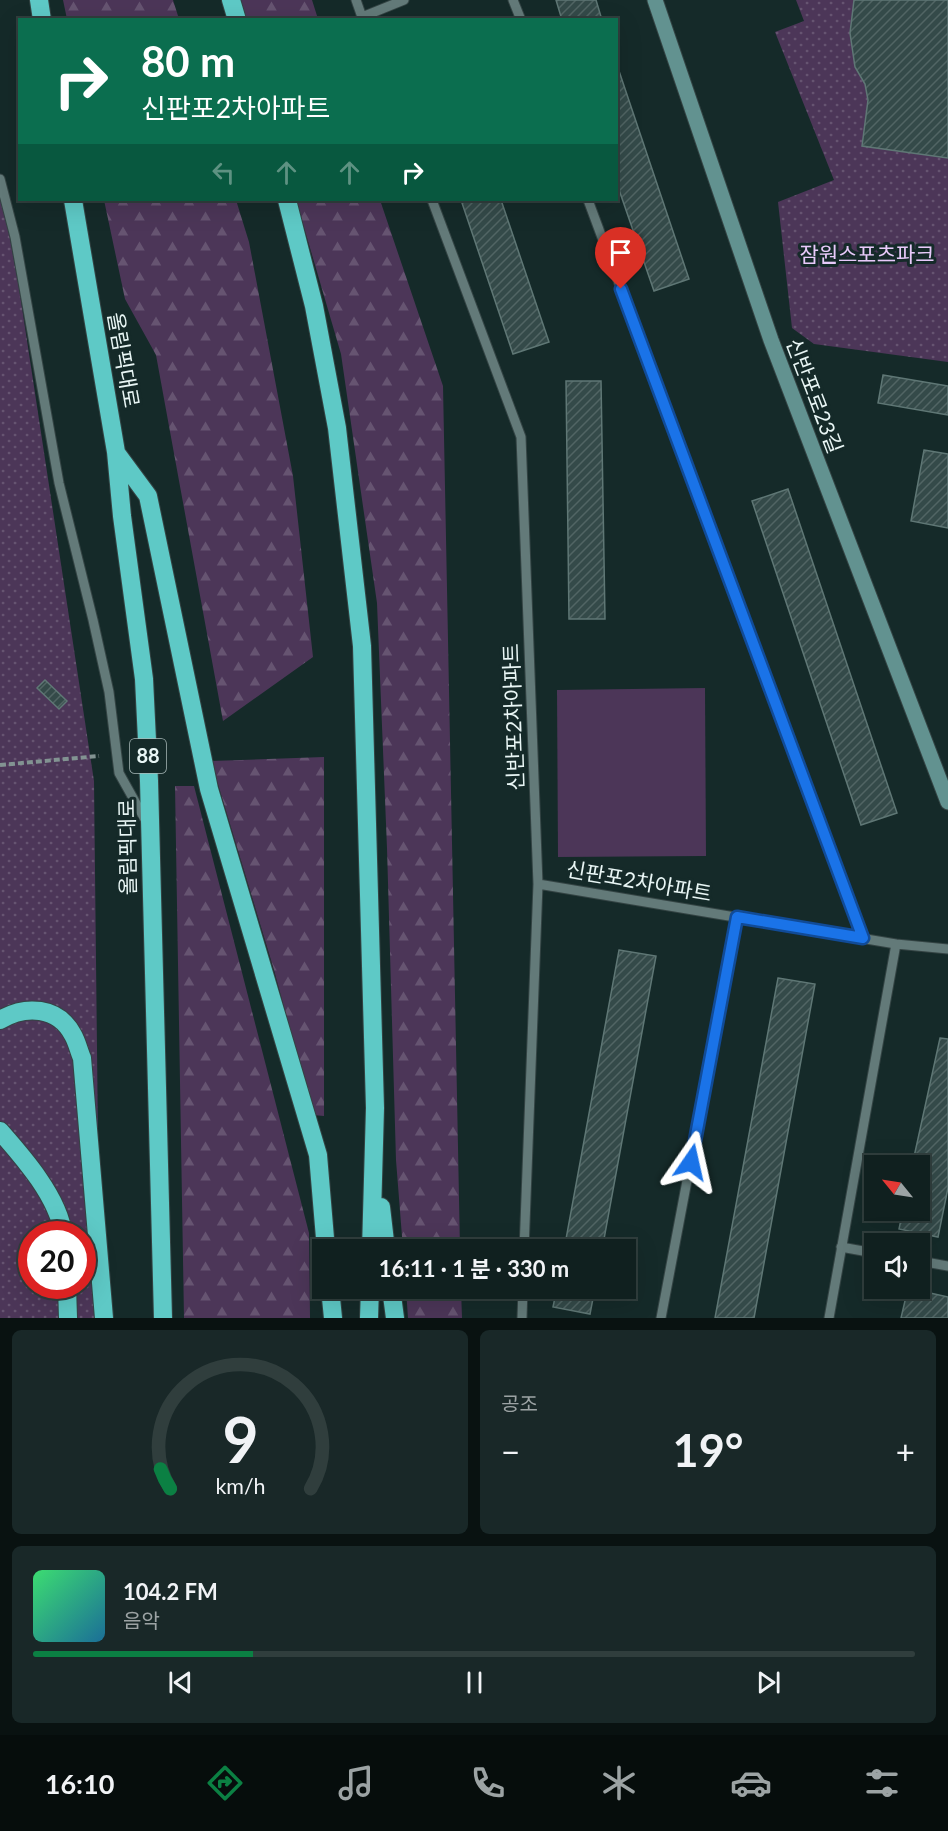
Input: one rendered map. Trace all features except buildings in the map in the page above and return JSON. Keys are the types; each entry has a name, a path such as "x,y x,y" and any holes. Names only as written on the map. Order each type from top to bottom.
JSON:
{"highway":[{"path":"39,0 42,18"},
{"path":"231,0 236,18"},
{"name":"올림픽대로","path":"73,201 116,452 122,516 144,679 163,1318"},
{"path":"287,201 315,306 337,428 362,646 375,1108 371,1239"},
{"path":"116,452 148,496 209,789 318,1155 325,1239"},
{"path":"0,1020 16,1012 33,1009 48,1012 63,1022 73,1034 82,1058 104,1318"},
{"path":"0,1131 46,1192 59,1221"},
{"path":"373,1144 385,1239"},
{"path":"67,1299 68,1318"},
{"path":"331,1299 333,1318"},
{"path":"369,1318 370,1299"},
{"path":"392,1299 395,1318"}],"street":[{"name":"신반포로23길","path":"655,0 771,340 948,802"}],"lane":[{"path":"356,0 363,18 404,0"},
{"path":"513,0 520,18"},
{"path":"0,179 15,237 59,483 109,692 119,773 150,829"},
{"name":"신반포2차아파트","path":"432,201 521,436 538,884 524,1239"},
{"path":"588,201 863,938"},
{"name":"신판포2차아파트","path":"538,884 896,944 948,949"},
{"path":"661,1318 737,917"},
{"path":"828,1318 896,944"},
{"path":"841,1247 864,1251"},
{"path":"930,1263 948,1266"},
{"path":"522,1318 523,1299"}],"path":[{"path":"0,765 99,756"}],"green space":[{"path":"63,0 173,0 179,18 67,18"},
{"path":"238,0 312,0 318,18 244,18"},
{"name":"잠원스포츠파크","path":"796,0 948,0 948,362 814,344 792,328 778,202 834,180 775,32 804,21"},
{"path":"0,183 19,288 94,781 100,1318 0,1318"},
{"path":"104,201 236,201 249,242 293,476 313,657 223,721 156,355 125,299"},
{"path":"296,201 380,201 443,386 460,1239 402,1239 396,1160 377,603 341,354"},
{"path":"705,688 706,856 558,857 557,690"},
{"path":"324,757 324,1116 313,1115 274,970 211,761"},
{"path":"175,786 194,786 309,1233 310,1318 184,1318"},
{"path":"407,1299 461,1299 462,1318 408,1318"}],"route":[{"path":"621,289 863,938 737,917 691,1162"}]}
